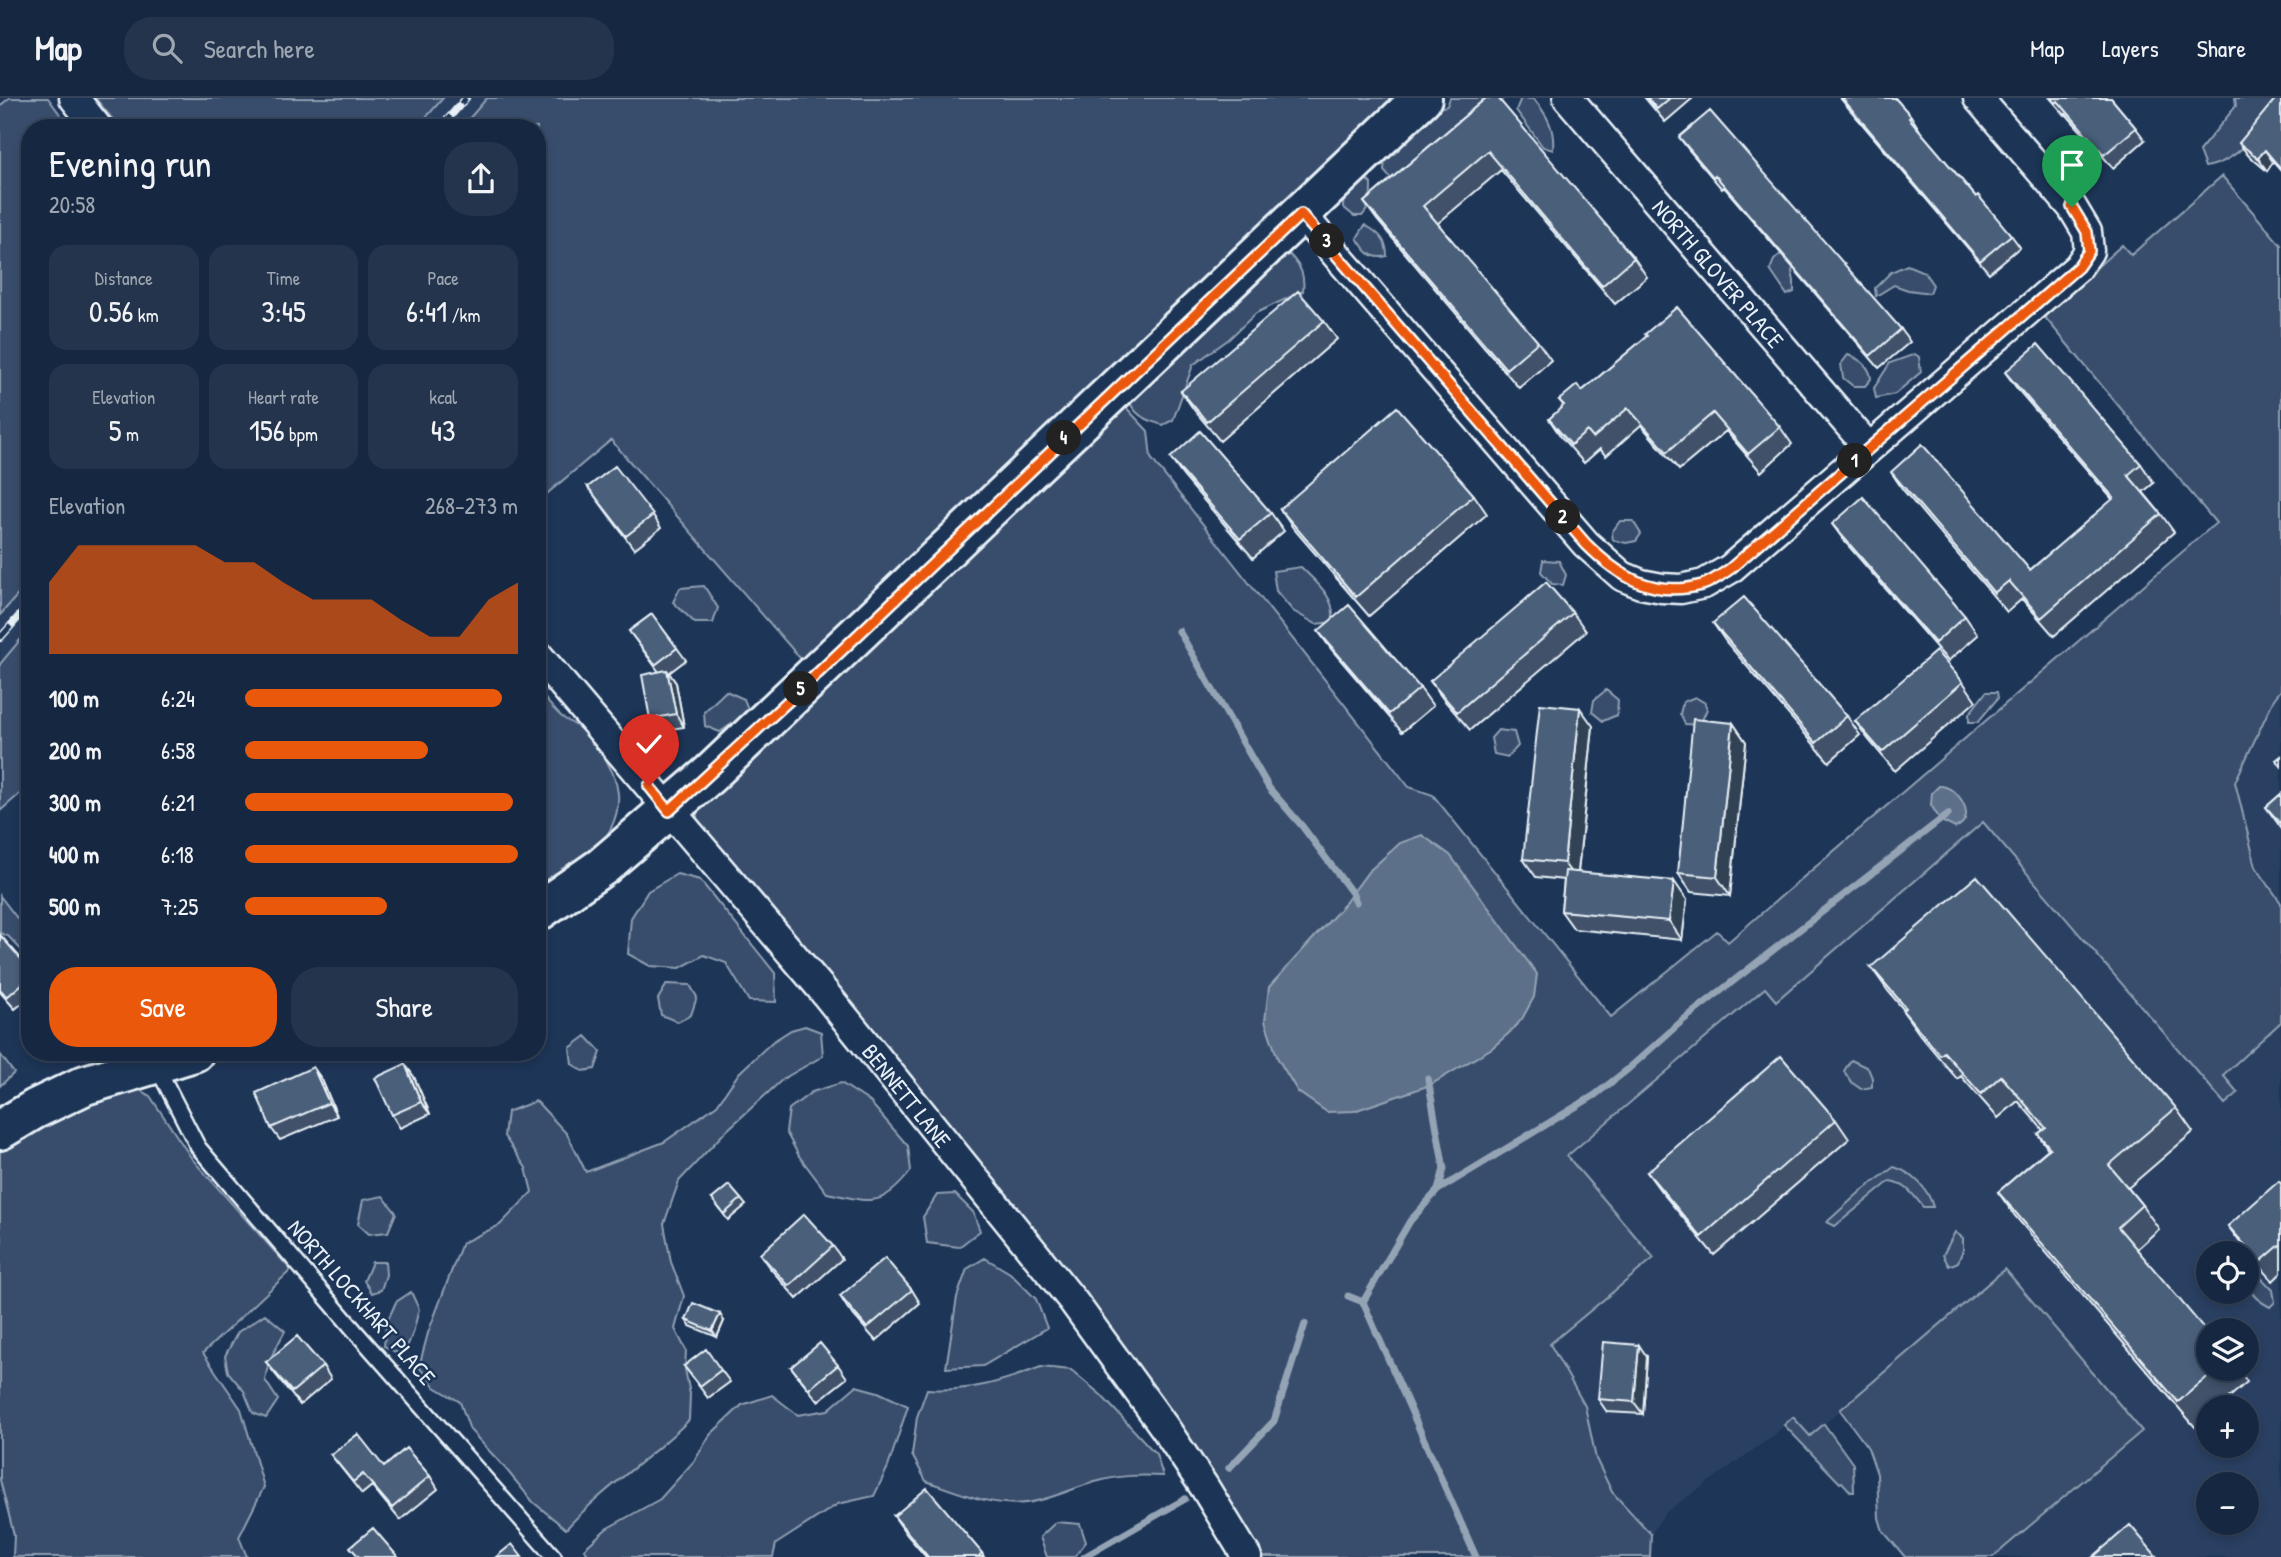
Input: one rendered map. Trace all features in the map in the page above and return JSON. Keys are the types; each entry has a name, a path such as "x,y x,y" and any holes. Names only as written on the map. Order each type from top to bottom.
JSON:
{"main road":[{"path":"546,906 603,866 669,811 765,723 1422,98"},
{"path":"0,1130 35,1109 85,1086 165,1061"}],"street":[{"path":"74,98 91,119"},
{"name":"NORTH GLOVER PLACE","path":"1568,98 1869,448"},
{"path":"1301,214 1586,544 1622,576 1641,584 1681,589 1704,584 1730,569 2078,267 2089,251 2087,232 2072,207 1978,98"},
{"name":"BENNETT LANE","path":"546,665 820,987 1073,1301 1165,1428 1247,1557"}],"lane":[{"name":"NORTH LOCKHART PLACE","path":"155,1064 198,1147 355,1331 555,1557"}],"shaded area":[{"path":"9,98 48,98 63,119 21,119 21,591 0,615 0,106"},
{"path":"95,98 443,98 425,119 112,119"},
{"path":"443,98 487,98 469,119 425,119"},
{"path":"487,98 1402,98 806,665 611,440 546,494 546,119 469,119"},
{"path":"1450,98 1504,98 1458,139 1392,180 1384,171 1385,159 1433,109 1447,106"},
{"path":"1521,98 1534,99 1543,111 1551,128 1553,150 1543,147 1516,110"},
{"path":"2235,98 2281,98 2250,141 2230,158 2205,167 2199,151 2236,106"},
{"path":"1364,176 1371,184 1370,201 1362,216 1354,216 1343,207 1344,194"},
{"path":"2222,176 2281,245 2281,690 2274,699 2235,782 2256,867 2281,903 2281,1022 2223,1075 2238,1093 2225,1104 1983,822 1776,1001 1765,988 1567,1156 1654,1258 1550,1344 1585,1406 1596,1459 1612,1492 1651,1534 1650,1557 1258,1557 703,832 697,819 697,808 1120,401 1148,431 1151,458 1409,787 1433,795 1611,1017 1717,931 1728,942 2216,523 2043,315 2122,245 2131,255"},
{"path":"1365,225 1381,238 1386,246 1387,256 1377,257 1363,247 1357,238"},
{"path":"1786,249 1797,260 1792,271 1794,292 1787,295 1770,270 1774,260"},
{"path":"1290,255 1301,272 1303,291 1256,313 1229,339 1193,365 1173,420 1163,425 1136,412 1130,403 1139,385 1276,259"},
{"path":"1907,265 1924,272 1933,285 1930,293 1894,285 1876,296 1875,288 1891,272"},
{"path":"1915,354 1919,357 1921,372 1895,394 1876,398 1874,388 1890,363"},
{"path":"1848,355 1869,370 1871,379 1865,386 1853,386 1843,378 1841,364"},
{"path":"1620,521 1633,521 1641,534 1636,541 1626,543 1613,540 1612,532"},
{"path":"1543,560 1559,561 1566,575 1563,585 1552,584 1541,572"},
{"path":"1301,567 1329,598 1332,622 1316,624 1293,611 1276,591 1273,571"},
{"path":"704,586 718,608 713,623 695,623 673,602 680,588"},
{"path":"21,591 21,639 0,664 0,615"},
{"path":"21,639 21,793 0,811 0,664"},
{"path":"1606,690 1618,700 1617,715 1603,721 1592,712 1594,700"},
{"path":"2281,690 2281,903 2256,867 2235,782 2274,699"},
{"path":"726,691 744,699 748,709 742,717 720,732 705,726 704,712"},
{"path":"1986,692 1997,692 1998,698 1978,722 1969,722 1969,714"},
{"path":"1695,697 1705,703 1707,709 1700,725 1685,724 1680,714 1683,702"},
{"path":"546,700 558,714 582,730 598,748 615,778 618,794 612,825 603,841 589,858 546,890"},
{"path":"1498,730 1514,732 1518,746 1508,757 1494,754 1491,738"},
{"path":"1939,786 1946,787 1959,796 1966,810 1966,817 1955,828 1941,821 1931,805 1932,793"},
{"path":"1983,822 2225,1104 2223,1075 2281,1022 2281,1557 1993,1557 2142,1431 2005,1270 1810,1436 1793,1417 1774,1435 1665,1513 1651,1534 1612,1492 1596,1459 1585,1406 1549,1344 1654,1258 1566,1156 1766,988 1776,1000"},
{"path":"1422,835 1450,855 1537,974 1534,997 1522,1019 1492,1048 1430,1085 1354,1111 1327,1112 1298,1092 1278,1059 1265,1021 1269,987 1342,907 1368,872 1400,843"},
{"path":"677,874 700,880 775,973 776,1002 749,1001 726,963 704,955 680,968 650,966 628,954 631,918 648,891"},
{"path":"0,896 17,918 21,919 21,950 8,936 0,933"},
{"path":"667,984 690,985 697,997 691,1015 678,1022 661,1015 658,999"},
{"path":"805,1026 821,1032 823,1056 783,1079 724,1133 679,1181 664,1224 671,1262 684,1296 675,1329 686,1350 685,1369 690,1394 689,1420 595,1500 566,1529 533,1502 470,1430 460,1402 435,1387 419,1367 428,1333 462,1243 500,1225 532,1192 526,1168 504,1136 507,1112 536,1101 567,1134 586,1172 664,1142 717,1105 739,1073 772,1042 791,1030"},
{"path":"586,1036 601,1052 595,1069 583,1071 572,1064 570,1048"},
{"path":"0,1054 14,1073 0,1086"},
{"path":"1851,1060 1868,1068 1872,1087 1861,1089 1851,1082 1844,1071"},
{"path":"841,1083 870,1102 908,1146 911,1171 891,1192 874,1200 827,1193 799,1156 786,1132 789,1109 812,1092"},
{"path":"134,1087 150,1096 192,1159 291,1270 203,1353 241,1409 264,1487 239,1537 247,1557 13,1557 14,1535 0,1480 0,1146 45,1118"},
{"path":"1894,1167 1919,1182 1933,1207 1923,1207 1905,1187 1890,1181 1835,1226 1827,1222 1860,1192"},
{"path":"955,1194 973,1212 980,1231 959,1247 927,1243 923,1217 937,1195"},
{"path":"383,1196 396,1213 388,1232 369,1234 358,1224 363,1200"},
{"path":"1955,1232 1963,1238 1963,1250 1958,1262 1949,1266 1943,1255"},
{"path":"985,1258 1010,1273 1036,1299 1047,1328 983,1366 946,1368 957,1297 967,1269"},
{"path":"372,1262 385,1262 386,1275 381,1290 372,1293 364,1281"},
{"path":"2005,1269 2142,1431 1993,1557 1905,1557 1883,1531 1879,1518 1877,1474 1868,1448 1840,1410"},
{"path":"2259,1275 2273,1290 2275,1302 2270,1307 2259,1299"},
{"path":"411,1292 419,1309 406,1349 397,1353 384,1346 386,1324 396,1302"},
{"path":"265,1314 285,1331 269,1361 265,1380 278,1400 266,1418 253,1413 244,1391 228,1372 225,1356 238,1332"},
{"path":"1041,1367 1071,1370 1101,1395 1156,1454 1163,1476 1115,1478 1044,1499 1013,1504 975,1498 926,1481 912,1455 917,1417 927,1389 985,1385"},
{"path":"856,1386 878,1392 908,1406 888,1467 874,1496 838,1504 776,1544 773,1557 590,1557 584,1549 606,1529 660,1499 695,1460 710,1435 742,1405 772,1395 798,1415 828,1410"},
{"path":"1793,1417 1810,1436 1824,1424 1853,1464 1854,1492 1840,1483 1784,1425"},
{"path":"1056,1522 1080,1524 1086,1542 1074,1557 1047,1557 1040,1537"}],"building":[{"path":"1486,98 1498,98 1634,258 1602,286 1488,151 1423,206 1538,342 1506,369 1364,202"},
{"path":"1647,98 1670,98 1657,109"},
{"path":"1842,98 1895,98 1911,116 1909,118 2011,235 1980,261"},
{"path":"2052,98 2111,98 2136,128 2104,155 2058,101 2056,103"},
{"path":"2276,98 2281,98 2281,169 2265,150 2258,158 2239,143"},
{"path":"1710,111 1901,329 1870,356 1715,175 1713,177 1679,137"},
{"path":"1298,291 1324,321 1207,422 1181,391"},
{"path":"1677,307 1780,427 1748,454 1713,413 1667,452 1628,408 1593,438 1587,431 1571,445 1549,419 1564,405 1559,400 1577,385 1582,391"},
{"path":"2038,344 2141,464 2128,475 2161,514 2041,618 2009,581 1994,593 1891,472 1922,444 2030,570 2114,498 2005,372"},
{"path":"1397,407 1474,495 1356,597 1280,509"},
{"path":"1200,431 1271,513 1240,539 1170,458"},
{"path":"615,466 653,515 626,536 588,487"},
{"path":"1863,497 1965,616 1935,643 1832,524"},
{"path":"1546,582 1573,613 1457,712 1430,681"},
{"path":"1744,597 1847,716 1816,743 1713,623"},
{"path":"1349,605 1420,688 1389,714 1318,631"},
{"path":"652,614 677,648 655,665 629,631"},
{"path":"1936,651 1963,682 1882,752 1855,721"},
{"path":"667,670 676,714 650,719 642,675"},
{"path":"1540,704 1580,708 1564,863 1523,859"},
{"path":"1693,719 1733,723 1717,877 1678,873"},
{"path":"2281,794 2281,824 2266,807"},
{"path":"1565,871 1674,881 1669,921 1561,911"},
{"path":"1977,876 2176,1108 2109,1165 2142,1205 2118,1227 2196,1319 2196,1381 2203,1381 2178,1402 1998,1192 2050,1148 2038,1134 2046,1128 2001,1076 1981,1094 1944,1052 1940,1055 1903,1011 1906,1008 1871,967"},
{"path":"0,935 21,959 21,985 7,997 0,989"},
{"path":"1781,1056 1836,1120 1701,1237 1647,1172"},
{"path":"405,1064 421,1102 392,1115 375,1078"},
{"path":"313,1067 329,1103 271,1128 256,1093"},
{"path":"2279,1181 2281,1244 2260,1262 2259,1241 2241,1241 2228,1226"},
{"path":"729,1185 741,1199 724,1214 712,1199"},
{"path":"804,1214 833,1246 789,1286 760,1254"},
{"path":"885,1258 912,1290 867,1328 840,1296"},
{"path":"693,1303 720,1314 712,1331 686,1320"},
{"path":"297,1336 323,1366 292,1392 266,1362"},
{"path":"1603,1342 1639,1345 1634,1402 1598,1399"},
{"path":"820,1343 838,1365 809,1389 791,1367"},
{"path":"706,1349 721,1370 700,1386 684,1366"},
{"path":"358,1434 384,1467 406,1448 430,1476 392,1508 363,1474 353,1482 331,1455"},
{"path":"927,1488 982,1553 978,1557 928,1557 894,1516"},
{"path":"2130,1525 2157,1557 2093,1557"},
{"path":"373,1528 398,1557 359,1557 350,1547"},
{"path":"512,1544 522,1557 496,1557"}],"waterway":[{"path":"1179,631 1269,788 1302,826 1356,902"},
{"path":"1438,1190 1595,1095 1682,1021 1948,814"},
{"path":"1363,1302 1410,1221 1438,1190 1444,1169 1428,1079"},
{"path":"1348,1296 1363,1302 1476,1557"},
{"path":"1229,1468 1274,1421 1305,1324"},
{"path":"1084,1557 1185,1499"}],"railway":[{"path":"448,119 466,98"},
{"path":"0,638 21,614"}],"route":[{"path":"649,786 669,811 1301,214 1605,564 1622,576 1641,584 1681,589 1704,584 1730,569 2078,267 2089,251 2087,232 2072,207"}]}
